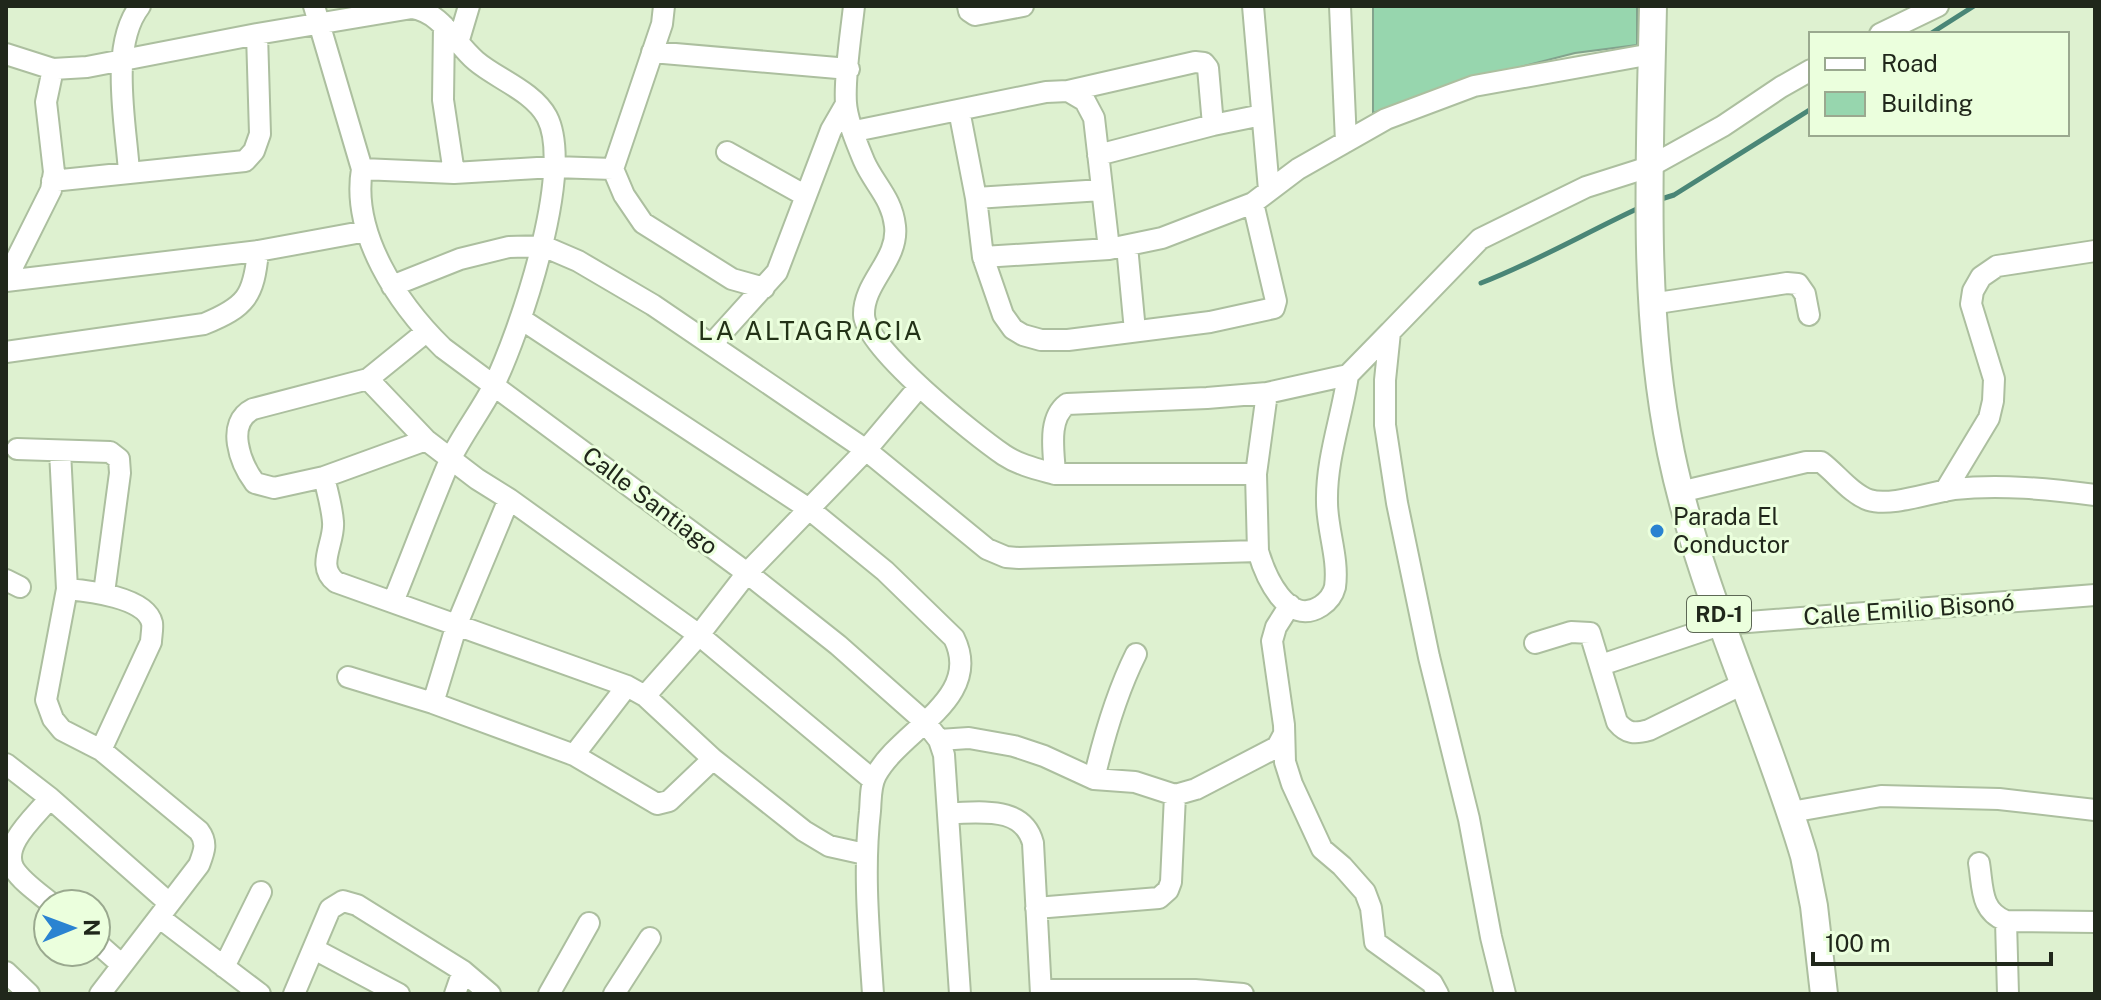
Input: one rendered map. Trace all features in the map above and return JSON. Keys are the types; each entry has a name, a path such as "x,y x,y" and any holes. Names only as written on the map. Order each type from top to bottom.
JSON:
{"main road":[{"path":"1649,177 1653,6"},
{"name":"RD-1","path":"1649,177 1651,304 1658,376 1680,492 1723,624 1791,812 1814,906 1824,994"}],"street":[{"path":"129,172 121,59 124,36 140,6"},
{"path":"458,43 469,6"},
{"path":"664,6 613,169 624,195 643,223 732,279 764,288"},
{"path":"854,6 846,104 866,166 888,200 895,225 892,252 868,292 865,303 864,320 885,351 919,387 1005,456 1028,467 1055,474 1256,474"},
{"path":"968,6 975,15 1023,6"},
{"path":"959,110 976,198 983,257 1003,315 1013,329 1041,340 1068,340 1210,322 1263,311 1277,306 1261,196 1262,115 1253,6"},
{"path":"1340,6 1346,142"},
{"path":"1884,32 1938,6"},
{"path":"6,54 53,69 87,67 257,34 317,15 412,8 433,14 476,61 534,101 546,115 552,132 554,167 543,246 521,319 494,385 452,458 393,602"},
{"name":"Calle Santiago","path":"317,15 362,169 359,189 367,231 392,286 426,332 443,348 747,573 838,645 925,722 939,740 944,755 949,813 960,994"},
{"path":"444,26 443,100 454,173"},
{"path":"52,181 245,161 254,151 260,134 257,34"},
{"path":"652,52 849,69"},
{"path":"983,257 1118,248 1162,238 1261,196 1298,169 1386,119 1474,86 1652,54"},
{"path":"855,131 1046,92 1068,91 1195,62 1204,63 1208,68 1213,125"},
{"path":"6,280 46,201 52,181 54,172 46,102 53,69"},
{"path":"1055,474 1055,422 1059,410 1067,404 1267,393 1348,375 1480,239 1586,187 1649,177 1809,71"},
{"path":"1068,91 1085,101 1094,118 1102,190 1135,331"},
{"path":"712,344 777,272 836,118 846,104"},
{"path":"1098,155 1262,115"},
{"path":"727,152 806,196"},
{"path":"362,169 454,173 554,167 613,169"},
{"path":"976,198 1102,190"},
{"path":"6,280 258,251 367,231"},
{"path":"392,286 481,252 543,246 578,261 712,344 866,450 987,549 1006,557 1089,558 1258,551"},
{"path":"6,352 204,324 230,314 247,297 256,278 258,251"},
{"path":"1945,491 1989,418 1993,401 1994,379 1971,304 1973,291 1981,277 1997,266 2095,251"},
{"path":"1651,304 1787,283 1798,284 1805,294 1809,315"},
{"path":"521,319 809,509 885,571 932,613 954,638 961,652 960,677 954,689 888,758 873,780 865,854 873,994"},
{"path":"426,332 368,379 253,409 240,420 236,430 236,440 255,483 274,488 324,477 426,440"},
{"path":"1390,332 1385,380 1385,425 1397,503 1429,657 1469,819 1505,994"},
{"path":"1267,393 1256,474 1258,551 1264,572 1274,590 1302,611 1315,610 1326,603 1335,590 1334,544 1327,504 1329,472 1348,375"},
{"path":"368,379 426,440 699,635 873,780"},
{"path":"574,755 636,691 699,635 747,573 866,450 919,387"},
{"path":"17,449 110,452 119,459 120,473 104,593"},
{"path":"60,451 67,589 46,700 53,719 62,730 101,750 203,837 206,848 199,865 100,994"},
{"path":"1680,492 1806,462 1821,462 1851,489 1870,500 1896,500 1945,491 2030,487 2095,495"},
{"path":"324,477 333,522 326,566 330,577 336,582 636,691 713,759 804,831 829,846 865,854"},
{"path":"433,703 457,624 509,499"},
{"path":"67,589 104,593 130,603 147,614 152,624 151,642 101,750"},
{"name":"Calle Emilio Bisonó","path":"1601,665 1723,624 2095,595"},
{"path":"1290,605 1276,627 1272,641 1285,762 1322,849 1365,892 1371,908 1375,942 1432,983 1438,994"},
{"path":"1535,643 1571,632 1590,633 1617,722 1625,731 1637,733 1649,730 1745,683"},
{"path":"1094,779 1123,679 1136,654"},
{"path":"348,677 433,703 574,755 657,804 669,801 713,759"},
{"path":"939,740 969,738 1014,746 1094,779 1135,782 1175,795 1196,789 1277,747 1284,734"},
{"path":"6,764 50,798 224,967 260,994"},
{"path":"1036,908 1159,898 1171,882 1175,795"},
{"path":"1791,812 1881,796 1999,799 2095,810"},
{"path":"34,888 16,872 10,856 14,843 50,798"},
{"path":"949,813 999,813 1024,823 1030,831 1041,992 1195,990 1243,994"},
{"path":"1979,863 1987,908 1995,917 2006,921 2095,922"},
{"path":"224,967 261,892"},
{"path":"294,994 330,909 343,901 350,902 463,971 490,994"},
{"path":"2006,921 2008,994"},
{"path":"549,994 589,923"},
{"path":"614,994 650,938"},
{"path":"314,949 399,994"},
{"path":"112,956 122,965"},
{"path":"455,994 463,971"},
{"path":"6,972 29,994"}],"building":[{"path":"1373,6 1637,6 1637,45 1575,53 1462,82 1373,113"}],"waterway":[{"path":"1933,32 1974,6"},
{"path":"1658,200 1674,195 1809,110"},
{"path":"1481,283 1641,207"}],"place":[{"name":"Parada El Conductor","path":"1657,531"}],"district":[{"name":"LA ALTAGRACIA","path":"811,331"}]}
